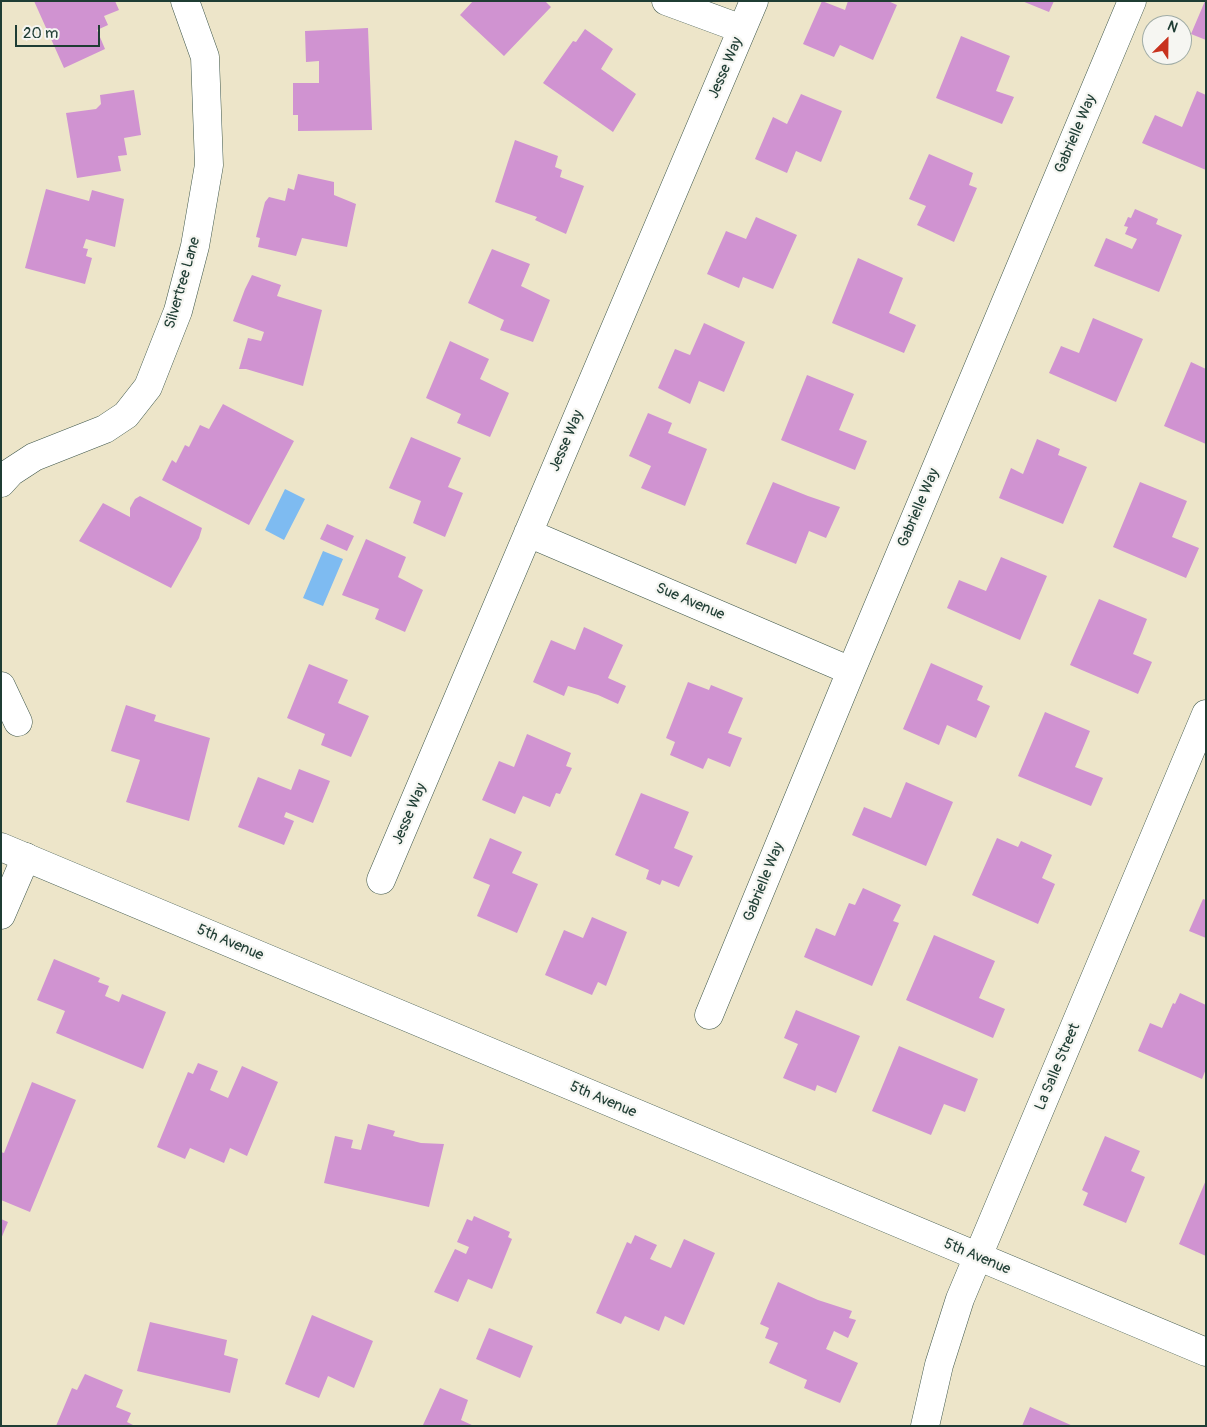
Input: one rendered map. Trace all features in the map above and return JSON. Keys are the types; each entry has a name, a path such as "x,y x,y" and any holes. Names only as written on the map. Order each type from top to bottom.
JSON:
{"street":[{"name":"Silvertree Lane","path":"1,483 11,472 34,457 105,430 126,415 148,387 178,312 195,246 209,165 205,57 185,1"},
{"path":"666,1 742,29"},
{"name":"Jesse Way","path":"381,880 754,1"},
{"name":"Gabrielle Way","path":"709,1015 1132,1"},
{"name":"Sue Avenue","path":"528,533 851,671"},
{"path":"1,686 18,722"},
{"name":"La Salle Street","path":"925,1426 939,1365 958,1307 1206,714"},
{"name":"5th Avenue","path":"1,847 1206,1352"},
{"path":"1,915 26,857"}],"water":[{"path":"285,489 305,499 284,540 265,530"},
{"path":"323,551 343,559 323,606 303,598"}],"building":[{"path":"34,1 115,1 119,10 104,16 108,25 97,30 105,49 64,68"},
{"path":"473,1 545,1 551,7 504,56 460,15"},
{"path":"822,1 845,10 848,1 888,1 897,5 873,60 840,45 834,57 803,44"},
{"path":"1022,1 1054,1 1049,12"},
{"path":"1206,1 1206,40 1192,34"},
{"path":"368,28 372,130 298,131 298,115 293,115 293,83 319,83 319,61 306,62 305,31"},
{"path":"585,29 613,49 601,69 636,94 613,132 543,83 573,41 576,42"},
{"path":"961,36 1010,56 996,91 1014,97 1002,124 936,98"},
{"path":"134,90 141,135 124,138 127,155 118,156 121,171 77,178 66,113 96,109 101,104 100,95"},
{"path":"1197,91 1206,95 1206,170 1142,143 1155,115 1182,127"},
{"path":"801,94 842,111 821,162 796,151 787,173 755,159 773,117 787,124"},
{"path":"515,140 558,156 555,167 562,170 560,177 584,186 566,234 535,220 537,217 495,202"},
{"path":"929,154 973,173 969,185 977,188 954,242 917,225 926,206 909,199"},
{"path":"298,174 334,182 334,195 356,204 347,247 302,238 296,256 258,247 260,238 256,237 265,202 269,197 285,201 288,188 294,190"},
{"path":"46,189 89,201 92,190 124,199 115,247 86,239 83,248 88,249 86,256 92,258 85,284 25,268"},
{"path":"1135,209 1158,219 1156,224 1182,235 1159,292 1094,266 1106,238 1132,249 1137,239 1125,234 1128,227 1124,226 1128,217 1131,218"},
{"path":"756,217 797,235 773,289 743,277 739,288 707,274 726,231 746,239"},
{"path":"492,249 530,264 521,286 550,300 533,342 500,330 504,320 468,303"},
{"path":"858,258 903,278 889,313 916,325 904,353 832,323"},
{"path":"252,275 281,285 277,296 322,310 303,386 246,369 239,369 248,338 261,341 264,332 233,321"},
{"path":"1093,318 1143,339 1116,402 1049,373 1061,346 1079,353"},
{"path":"704,323 745,342 724,392 699,381 690,404 658,388 675,349 690,355"},
{"path":"450,341 489,359 480,379 509,393 490,437 457,423 461,414 426,398"},
{"path":"1191,362 1206,369 1206,444 1164,426"},
{"path":"807,375 854,394 839,430 867,441 855,470 781,440"},
{"path":"223,404 294,441 249,525 162,480 172,460 176,463 185,445 189,447 200,425 209,429"},
{"path":"648,413 672,423 668,433 707,449 685,506 641,488 651,466 629,456"},
{"path":"411,437 461,458 448,487 463,493 445,537 413,523 421,501 389,488"},
{"path":"1037,439 1060,449 1058,455 1087,467 1063,524 999,498 1011,468 1023,474"},
{"path":"773,482 840,507 826,538 809,531 796,564 746,544"},
{"path":"1140,482 1187,501 1172,537 1199,548 1186,578 1113,547"},
{"path":"140,496 202,528 199,538 171,588 79,541 103,503 130,517 130,508 135,499"},
{"path":"327,524 354,536 347,551 320,539"},
{"path":"366,539 406,557 398,577 423,590 405,632 375,619 379,609 342,595"},
{"path":"1001,557 1047,576 1020,640 947,608 959,580 986,591"},
{"path":"1099,599 1147,619 1133,654 1152,662 1138,694 1070,665"},
{"path":"584,627 623,645 608,678 626,686 618,704 598,695 568,686 564,696 533,682 551,640 575,650"},
{"path":"931,663 983,686 977,700 990,706 976,738 947,725 939,745 903,729"},
{"path":"309,664 348,680 338,703 369,716 351,757 321,745 325,734 287,718"},
{"path":"688,682 709,690 711,685 743,698 728,733 742,738 730,767 708,758 703,769 670,755 675,742 666,738"},
{"path":"126,705 156,715 154,721 210,738 189,821 126,802 140,760 111,751"},
{"path":"1045,712 1090,731 1075,767 1103,778 1091,806 1018,776"},
{"path":"527,734 571,753 566,766 572,768 560,794 556,793 550,807 523,796 515,814 482,800 499,761 514,767"},
{"path":"299,769 330,781 313,823 286,812 284,817 294,821 284,845 238,827 258,777 291,790"},
{"path":"906,782 953,802 926,866 852,835 864,807 891,818"},
{"path":"641,793 689,812 674,848 693,856 679,887 662,880 660,885 646,879 649,870 615,855"},
{"path":"490,838 522,852 512,873 538,884 517,933 477,916 490,885 473,878"},
{"path":"997,838 1018,847 1021,841 1052,855 1042,878 1055,884 1038,924 972,895"},
{"path":"863,888 901,905 893,921 899,923 872,986 804,957 816,928 835,936 849,903 855,905"},
{"path":"1203,899 1206,900 1206,938 1189,931"},
{"path":"592,917 627,932 606,986 598,982 592,995 545,975 564,930 583,938"},
{"path":"934,935 995,961 979,998 1005,1009 993,1038 906,1000"},
{"path":"54,959 100,978 98,982 109,986 105,996 119,1002 122,994 166,1012 143,1069 56,1033 65,1011 37,1000"},
{"path":"1180,993 1206,1005 1206,1069 1202,1079 1138,1051 1150,1023 1162,1028 1173,1003 1175,1004"},
{"path":"796,1010 860,1036 836,1093 817,1085 815,1091 783,1078 798,1044 784,1038"},
{"path":"899,1046 978,1079 965,1112 944,1104 931,1135 872,1111"},
{"path":"198,1063 218,1071 210,1090 228,1098 242,1066 278,1082 247,1156 230,1148 224,1163 190,1148 185,1159 157,1147 188,1072 193,1074"},
{"path":"32,1082 76,1100 30,1212 1,1200 1,1152 4,1153"},
{"path":"368,1124 395,1131 393,1136 421,1143 444,1144 429,1207 324,1183 335,1136 353,1140 351,1148 361,1150"},
{"path":"1105,1136 1140,1151 1131,1171 1145,1177 1126,1223 1083,1205 1088,1193 1082,1190"},
{"path":"1206,1180 1206,1256 1179,1244"},
{"path":"474,1216 510,1232 508,1237 512,1239 492,1289 468,1279 458,1302 434,1292 455,1249 466,1254 469,1247 457,1242 467,1219 472,1221"},
{"path":"1,1219 8,1222 1,1239"},
{"path":"635,1235 657,1245 650,1259 671,1268 684,1239 715,1253 684,1325 665,1316 659,1331 625,1316 621,1324 596,1313 627,1242 631,1244"},
{"path":"778,1282 818,1300 852,1311 849,1318 856,1320 848,1338 834,1331 826,1349 858,1363 840,1403 804,1388 807,1380 769,1363 778,1343 765,1338 769,1328 760,1324"},
{"path":"312,1315 373,1341 354,1388 328,1376 319,1398 285,1384"},
{"path":"150,1322 227,1340 224,1355 238,1359 230,1393 137,1371"},
{"path":"489,1328 533,1346 520,1378 476,1359"},
{"path":"85,1374 123,1390 116,1407 131,1413 127,1422 135,1426 56,1426 72,1388 77,1390"},
{"path":"440,1388 468,1400 461,1420 474,1426 423,1425"},
{"path":"1030,1407 1073,1426 1022,1426"}]}
